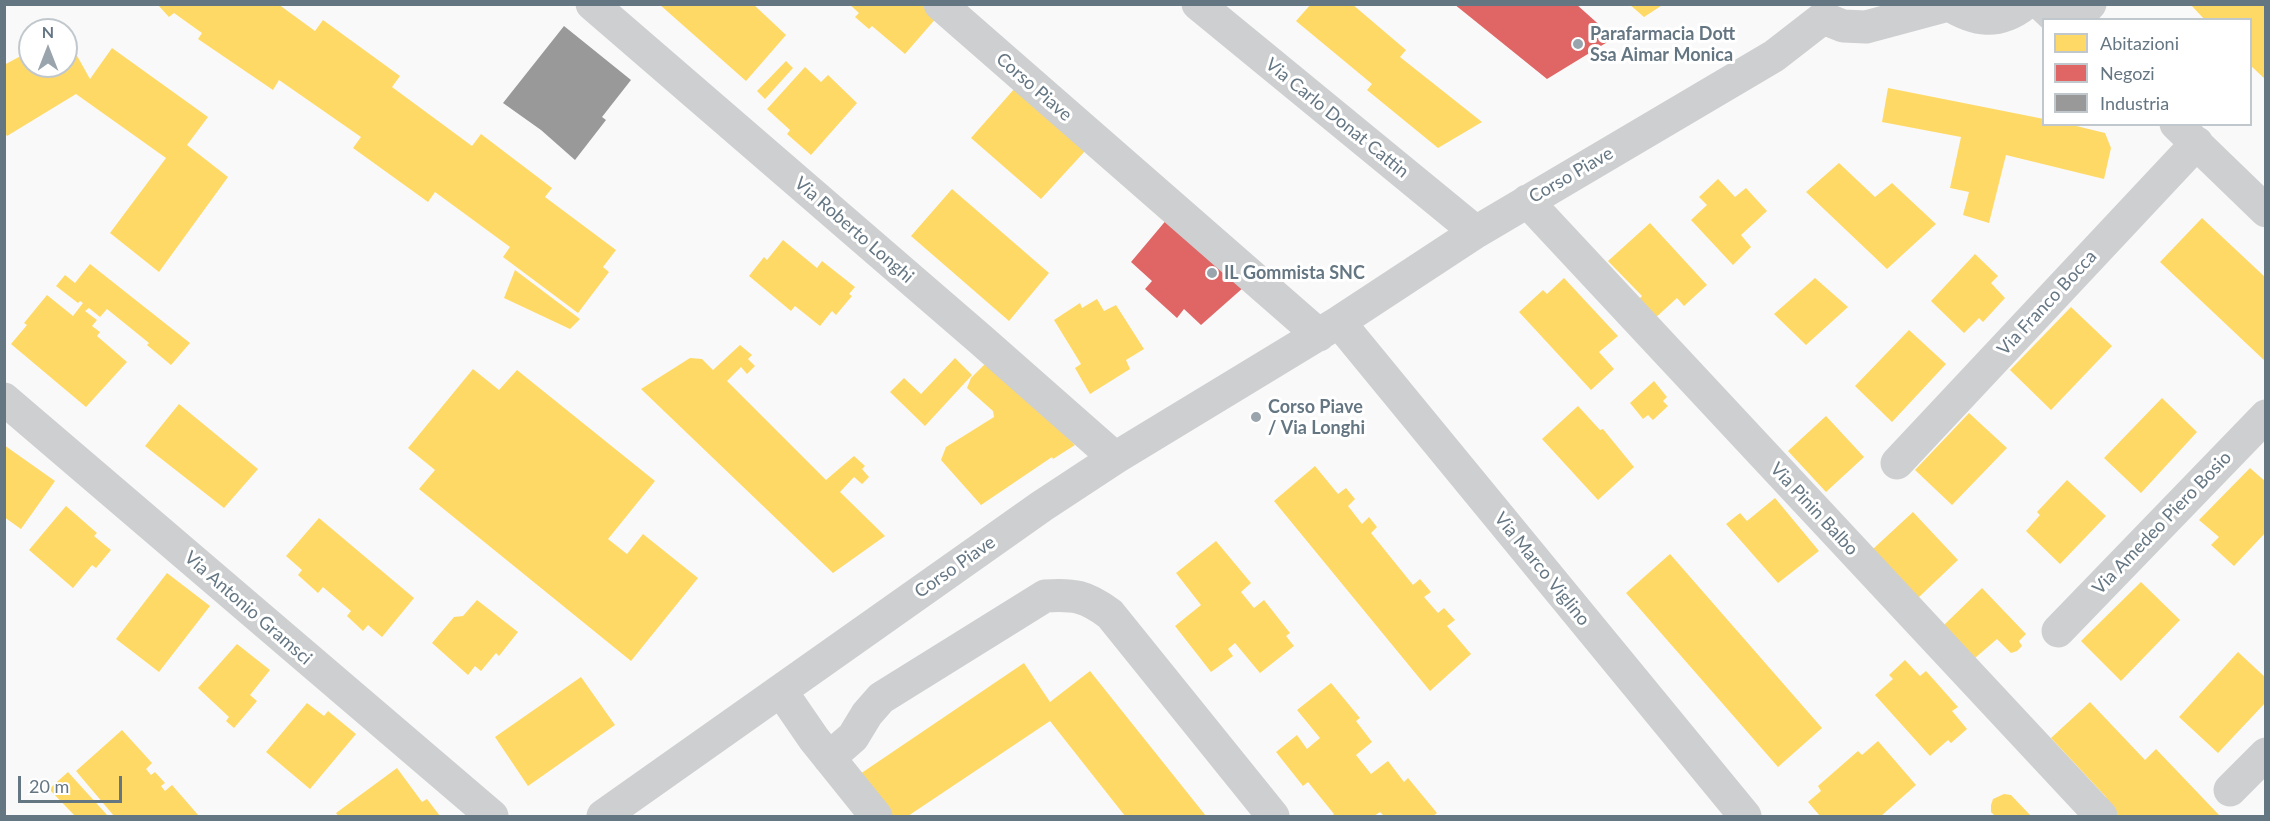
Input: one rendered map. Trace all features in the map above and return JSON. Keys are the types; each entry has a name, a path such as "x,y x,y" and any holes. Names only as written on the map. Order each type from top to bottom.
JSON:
{"street":[{"name":"Via Roberto Longhi","path":"591,4 981,339 1115,458"},
{"name":"Corso Piave","path":"940,4 1329,328"},
{"name":"Via Carlo Donat Cattin","path":"1197,4 1476,232"},
{"path":"1948,5 1969,16 1992,19 2014,12 2025,4"},
{"path":"2041,4 2056,18"},
{"path":"2077,18 2090,4"},
{"name":"Corso Piave","path":"603,816 1042,506 1115,458 1329,328 1476,232 1774,56 1822,11 1843,26 1866,27 1948,5"},
{"path":"2186,134 2265,211"},
{"name":"Via Franco Bocca","path":"1897,463 2186,134"},
{"name":"Via Pinin Balbo","path":"1527,201 2101,816"},
{"name":"Via Marco Viglino","path":"1329,328 1746,816"},
{"name":"Via Antonio Gramsci","path":"4,399 492,816"},
{"name":"Via Amedeo Piero Bosio","path":"2058,631 2265,416"},
{"path":"829,758 853,737 867,714 881,698 1045,596 1071,594 1093,601 1110,614 1273,816"},
{"path":"781,691 829,758 876,816"},
{"path":"2230,790 2265,754"}],"building: Abitazioni":[{"path":"157,4 278,4 315,31 323,20 400,76 392,87 472,146 481,134 552,188 545,197 616,250 603,267 609,272 578,313 503,257 510,247 435,192 428,202 353,148 361,137 279,80 273,90 198,39 202,33 174,13 169,17"},
{"path":"659,4 753,4 786,35 746,81"},
{"path":"849,4 924,4 938,16 905,54 872,26 869,29 855,17 859,13"},
{"path":"1311,4 1352,4 1406,50 1400,57 1482,122 1438,148 1367,90 1372,84 1296,21"},
{"path":"1629,4 1664,4 1644,17"},
{"path":"2190,4 2266,4 2266,80 2252,67 2252,18 2203,18"},
{"path":"112,48 208,117 187,145 228,177 159,272 110,233 166,158 76,94 7,136 4,132 4,65 18,57 18,78 78,78 78,58 90,79"},
{"path":"786,61 793,68 765,99 757,91"},
{"path":"805,67 821,82 828,75 857,103 811,155 787,134 790,130 767,109"},
{"path":"1015,88 1086,150 1041,199 971,138"},
{"path":"1888,88 2042,119 2042,126 2076,126 2105,133 2111,148 2104,179 2006,155 1989,223 1963,215 1969,192 1950,188 1961,137 1882,122"},
{"path":"1839,163 1875,197 1892,183 1936,224 1887,269 1806,192"},
{"path":"1718,179 1735,197 1746,188 1767,211 1741,235 1751,247 1733,265 1691,220 1707,205 1699,197"},
{"path":"952,189 1049,273 1009,321 911,236"},
{"path":"2202,218 2266,278 2266,362 2160,262"},
{"path":"1650,223 1707,285 1684,306 1677,298 1653,320 1636,302 1642,296 1608,261"},
{"path":"783,240 817,268 822,261 855,287 849,294 852,296 836,315 832,311 820,326 795,306 791,311 749,276 764,257 767,260"},
{"path":"1975,254 1998,276 1991,283 2005,298 1983,322 1979,318 1964,333 1931,301"},
{"path":"90,264 190,343 171,365 147,345 149,343 107,309 100,317 89,308 85,311 97,320 92,326 100,332 97,336 127,362 86,407 11,344 27,325 24,323 47,295 73,316 83,303 80,301 78,303 56,286 65,275 75,283"},
{"path":"515,270 580,319 570,329 504,298"},
{"path":"1564,278 1618,336 1599,352 1614,369 1591,390 1519,312 1543,290 1547,294"},
{"path":"1815,278 1848,307 1806,345 1774,314"},
{"path":"1097,299 1104,311 1116,305 1144,349 1126,360 1130,369 1090,394 1075,368 1081,364 1054,320 1080,303 1082,308"},
{"path":"2071,307 2112,346 2051,410 2010,370"},
{"path":"1909,330 1946,364 1892,422 1855,386"},
{"path":"740,345 752,355 748,359 755,366 747,374 741,367 727,381 826,480 854,456 865,466 862,469 869,477 862,484 854,477 840,492 885,536 833,573 641,389 690,358 702,359 713,370"},
{"path":"955,358 972,375 925,426 890,392 904,378 921,394"},
{"path":"989,360 1075,445 1053,459 1052,457 981,505 941,460 946,447 994,417 993,411 967,388 971,378"},
{"path":"473,369 499,390 517,370 655,481 608,539 627,554 643,534 698,578 631,661 419,489 435,470 408,448"},
{"path":"1654,381 1667,397 1663,401 1668,406 1653,420 1648,415 1643,419 1630,403"},
{"path":"2162,398 2197,432 2141,493 2104,458"},
{"path":"179,404 258,469 224,508 145,446"},
{"path":"1578,406 1600,430 1603,429 1634,467 1598,500 1542,439"},
{"path":"1969,413 2007,448 1952,505 1915,470"},
{"path":"1826,416 1864,457 1826,492 1788,451"},
{"path":"4,445 55,481 21,529 4,517"},
{"path":"1315,466 1338,494 1346,488 1355,499 1348,506 1362,524 1369,517 1377,527 1371,533 1413,585 1420,579 1431,592 1424,597 1438,613 1444,608 1455,620 1447,626 1471,654 1430,691 1274,501"},
{"path":"2250,468 2266,482 2266,532 2234,566 2211,545 2219,537 2199,520"},
{"path":"2067,480 2106,516 2060,564 2026,531 2040,515 2037,512"},
{"path":"1775,498 1819,551 1778,583 1726,524 1740,513 1747,521"},
{"path":"66,506 97,533 94,536 111,550 96,568 92,565 73,588 29,550"},
{"path":"1913,512 1958,560 1918,598 1873,549"},
{"path":"319,518 414,598 382,637 368,625 363,631 347,616 351,611 323,587 318,593 298,575 302,570 286,556"},
{"path":"1216,541 1251,583 1241,592 1254,608 1264,600 1290,633 1286,636 1294,646 1260,673 1235,643 1228,649 1233,656 1211,672 1175,626 1201,605 1176,573"},
{"path":"1670,554 1822,728 1778,767 1626,593"},
{"path":"167,573 210,606 159,672 116,639"},
{"path":"2141,582 2180,620 2121,681 2081,641"},
{"path":"1982,588 2026,634 2019,641 2022,646 2017,651 2011,653 1997,639 1975,658 1943,626"},
{"path":"477,600 518,632 499,656 496,653 481,671 475,666 468,675 432,643 454,617 463,616"},
{"path":"237,644 270,670 250,695 257,701 234,728 226,721 229,717 198,688"},
{"path":"2238,652 2266,678 2266,702 2218,753 2179,717"},
{"path":"1905,660 1920,676 1926,671 1958,707 1952,711 1967,729 1951,743 1948,740 1930,756 1875,695 1893,679 1889,675"},
{"path":"1024,663 1050,702 1090,671 1206,816 1125,816 1050,721 908,816 890,816 860,774"},
{"path":"581,677 615,725 528,786 495,737"},
{"path":"1331,683 1360,718 1356,721 1372,742 1356,755 1371,774 1388,761 1404,782 1408,778 1437,813 1433,816 1384,816 1380,812 1374,816 1332,816 1334,814 1308,782 1303,786 1276,752 1297,735 1307,749 1320,738 1297,710"},
{"path":"2090,702 2145,760 2156,749 2220,816 2109,816 2106,797 2051,738"},
{"path":"307,703 324,716 328,711 356,734 310,789 266,752"},
{"path":"122,730 152,763 146,769 151,775 155,772 165,783 161,786 165,791 172,785 199,816 114,816 76,771"},
{"path":"1878,741 1916,785 1881,816 1820,816 1808,802 1821,791 1818,786 1858,751 1862,755"},
{"path":"397,768 422,802 427,799 440,816 338,816 336,813"},
{"path":"68,772 108,816 75,816 49,789"},
{"path":"2004,794 2011,795 2031,816 1995,816 1991,812 1993,799"}],"building: Negozi":[{"path":"1454,4 1576,4 1614,38 1547,79"},
{"path":"1168,218 1244,287 1201,325 1184,309 1177,318 1145,289 1152,281 1131,262"}],"building: Industria":[{"path":"564,26 631,80 602,117 606,120 575,160 541,130 503,103"}],"place":[{"name":"Parafarmacia Dott Ssa Aimar Monica","path":"1578,44"},
{"name":"IL Gommista SNC","path":"1212,273"},
{"name":"Corso Piave / Via Longhi","path":"1256,417"}]}
